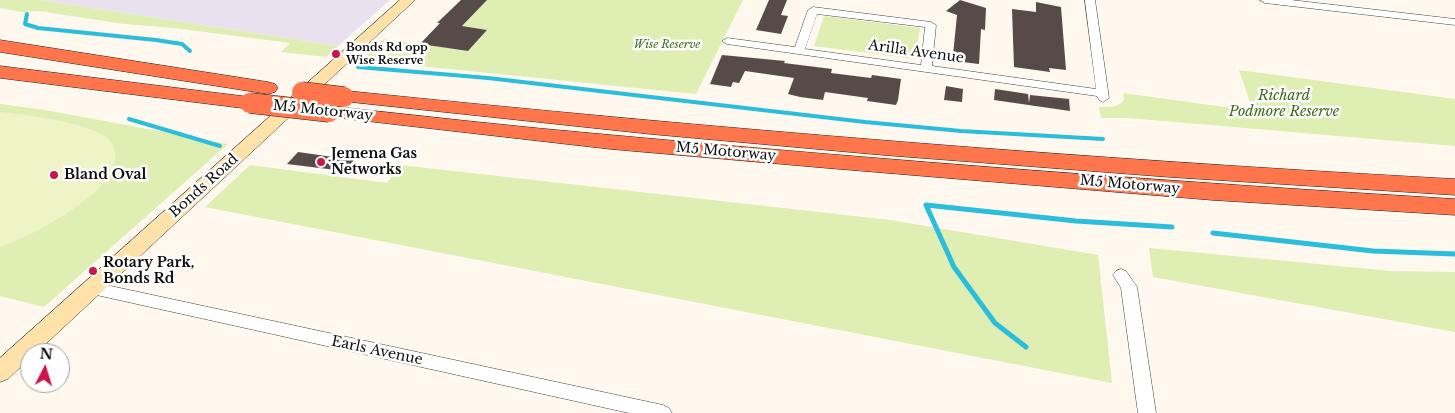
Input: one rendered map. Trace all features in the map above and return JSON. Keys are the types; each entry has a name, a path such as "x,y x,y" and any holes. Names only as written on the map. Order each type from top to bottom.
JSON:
{"highway":[{"path":"0,46 268,88"},
{"name":"M5 Motorway","path":"0,57 268,88 336,104 610,142 1212,192 1455,207"},
{"name":"M5 Motorway","path":"0,72 250,103 336,104 1165,170 1455,187"}],"main road":[{"name":"Bonds Road","path":"0,372 408,0"}],"street":[{"path":"1090,0 1103,95"},
{"path":"1265,0 1455,22"},
{"path":"799,51 813,10 931,25 926,68"},
{"name":"Arilla Avenue","path":"727,41 926,68 1103,95"},
{"path":"1121,275 1128,287 1147,413"},
{"name":"Earls Avenue","path":"92,288 663,413"}],"shaded area":[{"path":"40,0 390,0 338,46"}],"green space":[{"path":"0,0 40,0 338,46 326,57 281,52 290,43 174,28 124,24 39,11 22,12 0,8"},
{"name":"Wise Reserve","path":"487,0 743,0 696,94 361,60 384,39 468,51 487,30 462,26"},
{"path":"824,16 920,28 915,59 814,46"},
{"name":"Richard Podmore Reserve","path":"1239,70 1455,99 1455,146 1128,118 1101,118 1099,107 1119,104 1124,100 1123,93 1253,111"},
{"path":"0,104 45,110 228,144 44,307 0,296"},
{"name":"Bland Oval","path":"0,112 58,120 90,129 110,141 116,157 110,174 97,190 77,206 34,232 0,247"},
{"path":"250,165 387,183 400,165 890,220 1098,255 1112,383 205,207"},
{"path":"1149,248 1391,271 1455,272 1455,332 1153,277"}],"building":[{"path":"461,0 487,0 462,26 487,30 468,51 420,44 440,23 437,23"},
{"path":"769,0 787,0 781,15 788,16 781,34 756,30"},
{"path":"960,0 986,8 985,30 981,29 979,64 962,62 962,58 953,55 957,15 946,11"},
{"path":"1036,2 1061,7 1066,70 1049,68 1050,72 1014,67 1012,9 1036,12"},
{"path":"722,55 785,61 784,63 832,69 831,73 871,78 872,75 901,79 898,100 896,105 867,101 868,98 825,92 823,100 800,97 788,94 794,78 745,71 739,83 733,82 731,87 710,84"},
{"path":"946,86 963,89 962,102 944,100"},
{"path":"995,89 1028,94 1029,103 1030,95 1069,99 1070,111 994,100"},
{"name":"Jemena Gas Networks","path":"298,152 354,160 344,171 287,164"}],"waterway":[{"path":"27,14 25,24 38,28 156,40 182,44 190,51"},
{"path":"358,67 488,78 865,122 961,131 1103,139"},
{"path":"129,119 220,146"},
{"path":"1026,347 995,323 954,267 926,205 1076,221 1172,227"},
{"path":"1213,233 1373,251 1455,254"}],"place":[{"name":"Bonds Rd opp Wise Reserve","path":"336,54"},
{"name":"Jemena Gas Networks","path":"321,162"},
{"name":"Bland Oval","path":"54,175"},
{"name":"Rotary Park, Bonds Rd","path":"93,271"}]}
